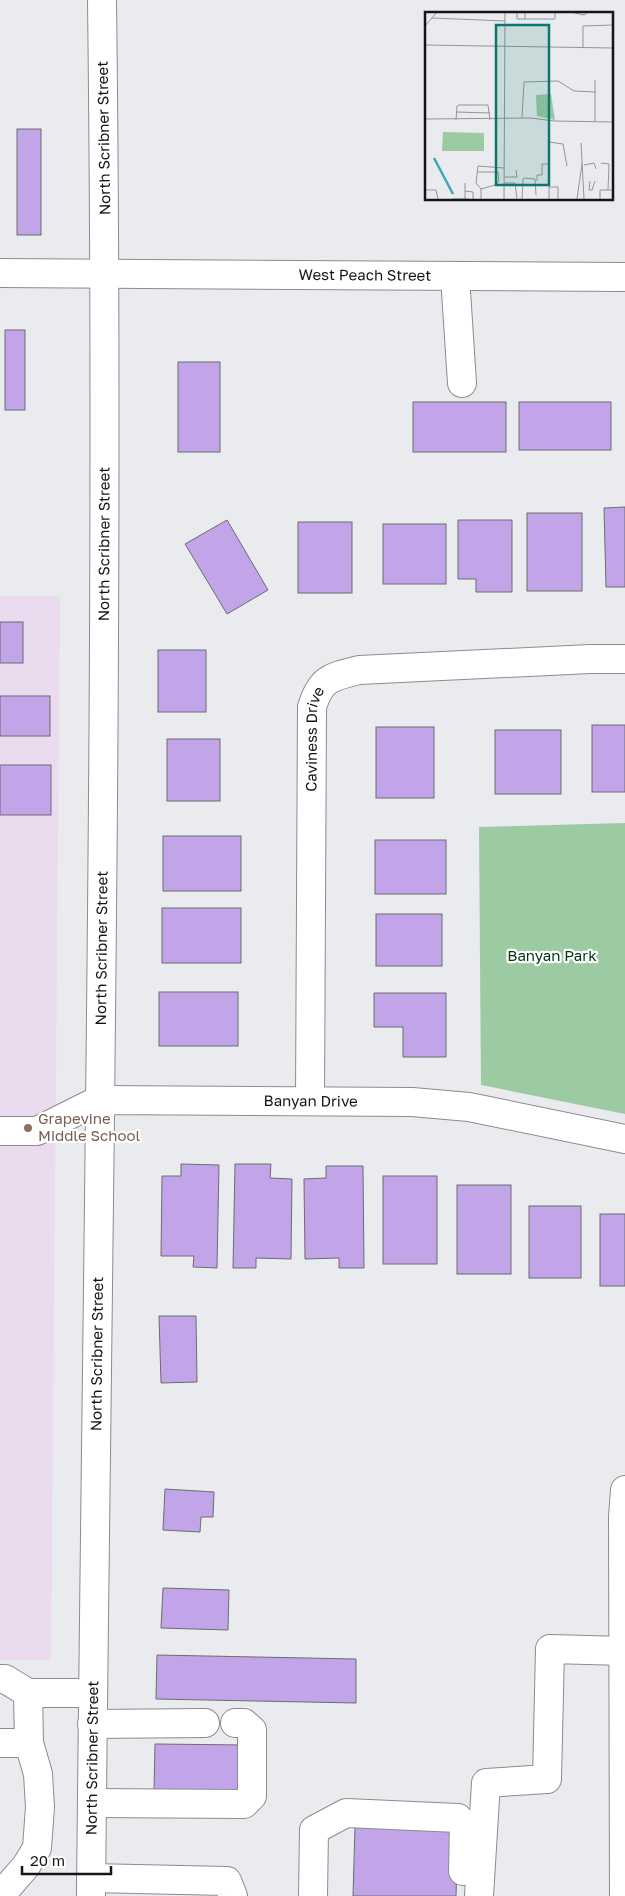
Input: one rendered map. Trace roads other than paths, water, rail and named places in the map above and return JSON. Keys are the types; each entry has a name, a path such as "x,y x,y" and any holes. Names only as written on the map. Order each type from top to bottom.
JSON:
{"street":[{"name":"North Scribner Street","path":"91,1887 105,274 102,0"},
{"name":"West Peach Street","path":"0,273 625,277"},
{"path":"455,276 462,383"},
{"name":"Caviness Drive","path":"310,1101 312,707 317,689 334,676 358,670 625,659"},
{"name":"Banyan Drive","path":"0,1131 37,1131 99,1100 412,1102 469,1107 625,1138"},
{"path":"624,1896 625,1490"},
{"path":"479,1896 486,1783 546,1780 550,1649 624,1651"},
{"path":"0,1679 5,1679 28,1693 93,1693"},
{"path":"0,1896 26,1866 37,1848 40,1807 38,1774 29,1744 28,1693"},
{"path":"92,1724 206,1723"},
{"path":"92,1803 244,1804 252,1796 252,1730 244,1723 235,1723"},
{"path":"0,1744 29,1744"},
{"path":"313,1896 314,1830 346,1813 458,1818 464,1826 462,1896"},
{"path":"91,1887 161,1888 227,1881 233,1896"}],"place":[{"name":"Grapevine Middle School","path":"28,1128"}],"park label":[{"name":"Banyan Park","path":"552,956"}]}
